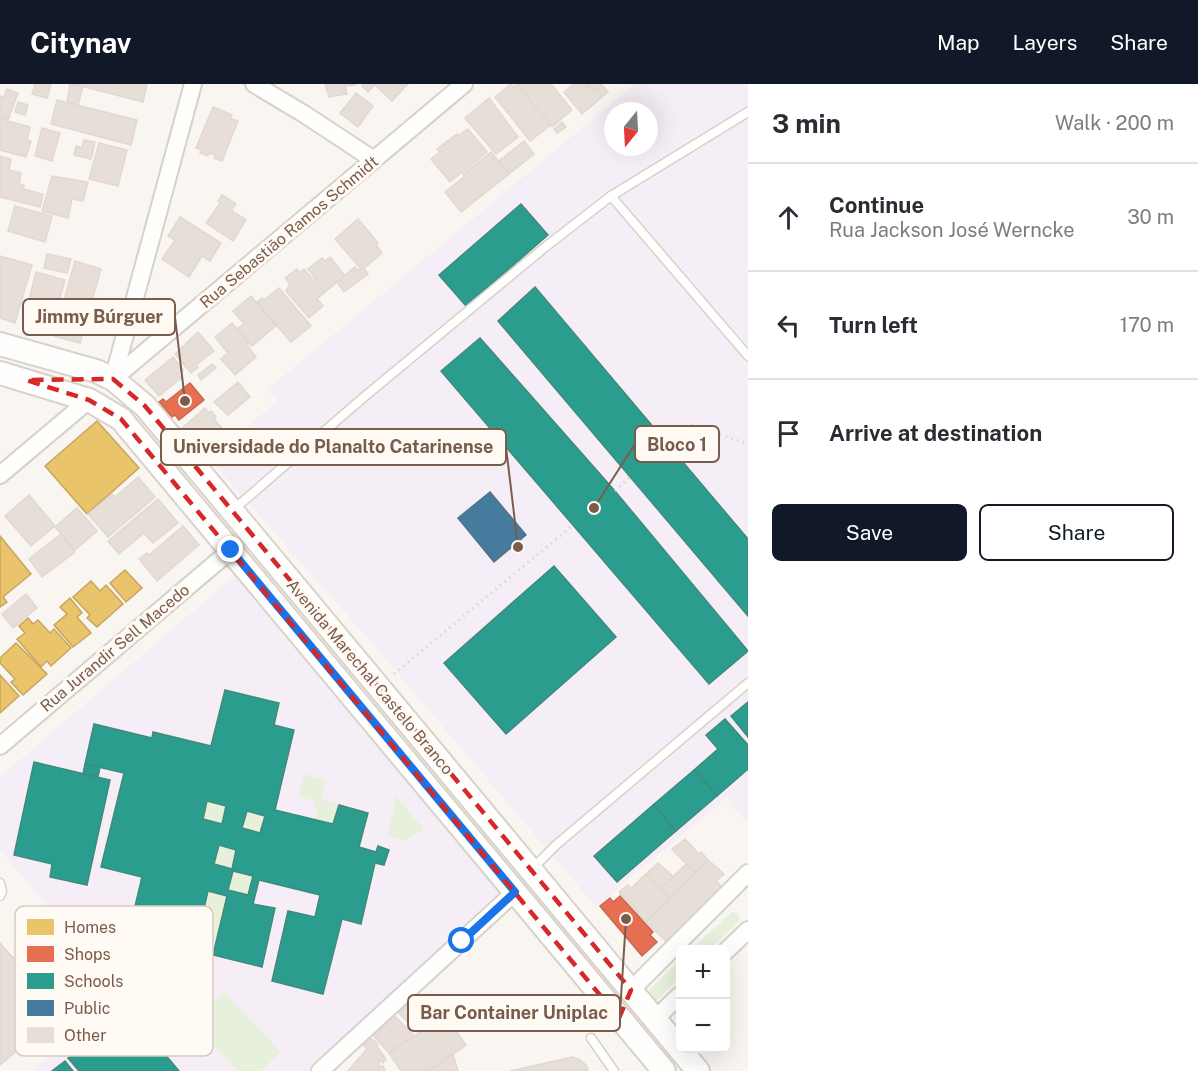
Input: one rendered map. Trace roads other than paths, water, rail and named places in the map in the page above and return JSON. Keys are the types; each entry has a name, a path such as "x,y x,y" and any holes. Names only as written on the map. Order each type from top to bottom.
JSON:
{"main road":[{"name":"Avenida Marechal Castelo Branco","path":"0,344 74,364 113,379 145,406 698,1071"},
{"name":"Avenida Marechal Castelo Branco","path":"0,373 89,400 121,419 664,1071"},
{"path":"26,380 113,379"},
{"path":"631,990 620,1018 655,1019"}],"street":[{"path":"113,379 193,84"},
{"path":"254,84 374,160"},
{"name":"Rua Sebastião Ramos Schmidt","path":"113,379 464,84"},
{"path":"0,475 89,400"},
{"name":"Rua Jurandir Sell Macedo","path":"0,746 231,550"},
{"path":"631,990 748,873"},
{"path":"320,1071 515,892"},
{"path":"730,947 748,930"},
{"path":"655,1019 677,999"}],"lane":[{"path":"232,511 544,248 611,196 748,112"},
{"path":"611,196 748,356"},
{"path":"531,870 556,844 748,683"},
{"path":"0,883 2,891 0,896"},
{"path":"591,1038 614,1071"}],"place":[{"name":"Jimmy Búrguer","path":"185,401"},
{"name":"Bloco 1","path":"594,508"},
{"name":"Universidade do Planalto Catarinense","path":"518,547"},
{"name":"Bar Container Uniplac","path":"626,919"}]}
